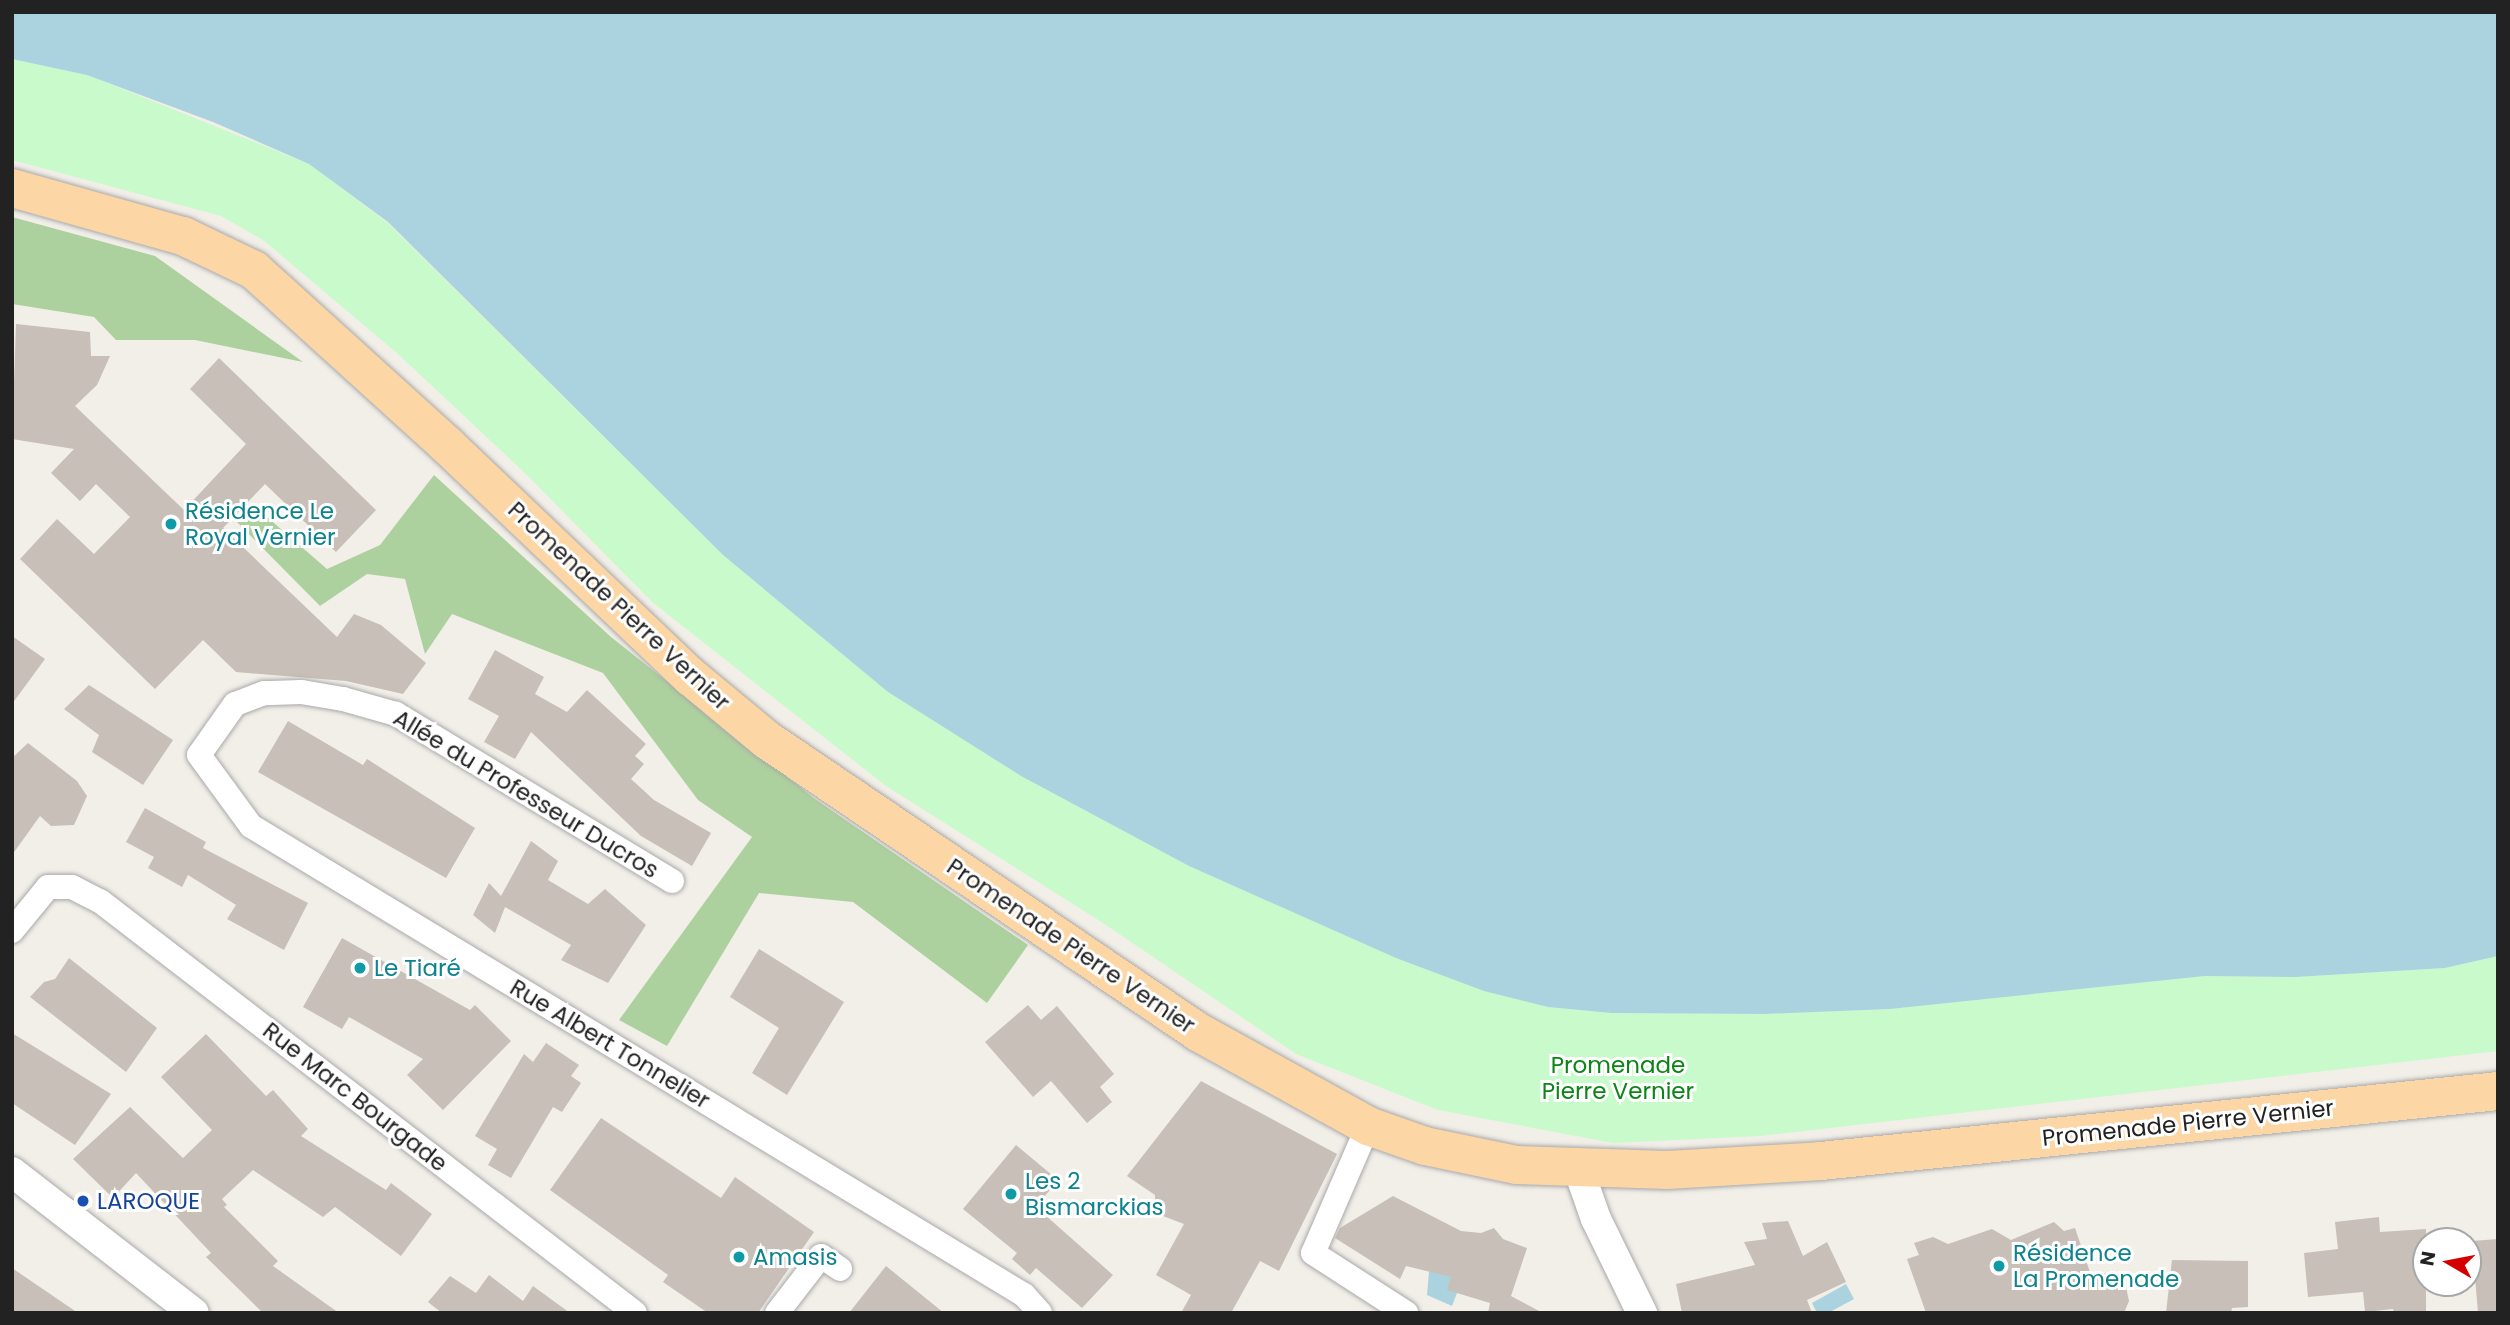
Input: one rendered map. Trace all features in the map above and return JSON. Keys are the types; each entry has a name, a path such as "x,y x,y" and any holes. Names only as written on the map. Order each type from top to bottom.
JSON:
{"main road":[{"name":"Promenade Pierre Vernier","path":"12,188 183,236 254,270 447,445 691,677 767,740 1198,1032 1368,1126 1425,1146 1517,1165 1667,1170 1821,1161 2498,1091"}],"street":[{"name":"Allée du Professeur Ducros","path":"199,755 235,704 264,693 300,692 343,699 396,713 672,881"},
{"name":"Rue Albert Tonnelier","path":"199,755 251,826 1030,1307"},
{"name":"Rue Marc Bourgade","path":"12,931 48,887 72,887 100,901 635,1313"},
{"path":"1368,1126 1313,1253 1406,1313"},
{"path":"1578,1168 1596,1219 1642,1313"},
{"path":"12,1172 194,1313"},
{"path":"776,1313 821,1256 840,1269"}],"green space":[{"name":"Promenade Pierre Vernier","path":"12,59 88,75 309,164 388,223 723,555 888,692 1021,776 1189,866 1396,958 1548,1007 1611,1013 1764,1014 1890,1009 2205,976 2296,977 2445,968 2498,956 2498,1051 1760,1136 1613,1143 1438,1110 1296,1054 1103,923 886,786 652,602 528,476 398,354 263,240 221,216 12,160"},
{"path":"12,217 155,256 303,362 195,340 116,340 94,317 12,304"},
{"path":"434,475 611,637 815,799 1028,945 987,1003 853,902 759,893 667,1046 619,1020 752,837 698,800 603,673 452,614 425,654 405,579 367,574 320,606 232,517 259,510 327,569 380,545"}],"water":[{"path":"12,12 2498,12 2498,956 2445,968 2296,977 2205,976 1890,1009 1764,1014 1611,1013 1548,1007 1484,991 1396,958 1189,866 1021,776 888,692 723,555 388,222 309,164 213,122 87,75 12,59"},
{"path":"1429,1271 1454,1277 1457,1293 1452,1306 1427,1295"},
{"path":"1846,1284 1854,1299 1828,1313 1817,1313 1812,1303"}],"building":[{"name":"Résidence Le Royal Vernier","path":"16,324 90,332 91,356 110,356 97,385 75,406 184,510 246,444 190,389 219,358 376,510 336,552 265,484 223,528 337,637 354,614 381,625 426,663 403,694 346,681 236,672 203,640 155,689 20,559 57,519 94,554 130,517 96,484 80,501 51,473 74,449 12,439"},
{"path":"12,636 45,659 12,704"},
{"path":"495,650 544,677 535,694 567,712 587,690 646,744 635,756 644,764 631,779 654,800 711,833 692,866 641,836 531,732 515,759 484,742 499,716 468,699"},
{"path":"89,685 173,740 143,785 92,752 99,735 64,709"},
{"path":"288,721 363,765 367,759 475,828 446,878 258,772"},
{"path":"28,743 77,781 87,796 74,825 51,826 40,816 12,855 12,758"},
{"path":"145,808 206,842 203,848 308,903 284,950 227,919 236,905 188,875 182,887 148,868 154,857 126,842"},
{"path":"531,841 558,861 548,880 588,904 605,889 646,925 608,983 561,960 571,945 505,907 495,933 473,915 489,883 501,896"},
{"path":"342,938 470,1010 475,1005 511,1041 443,1110 407,1075 423,1059 349,1017 342,1029 303,1007"},
{"path":"759,949 844,1002 787,1095 752,1073 779,1028 730,997"},
{"path":"69,958 157,1028 126,1072 30,997 44,982 55,979"},
{"path":"1028,1005 1041,1020 1057,1006 1114,1074 1100,1087 1112,1102 1087,1123 1051,1081 1033,1097 985,1042"},
{"path":"12,1033 111,1094 75,1145 12,1103"},
{"path":"206,1034 266,1096 273,1090 308,1129 301,1136 386,1190 391,1183 432,1214 401,1256 335,1207 323,1217 253,1170 222,1199 227,1205 224,1207 278,1261 273,1266 339,1313 263,1313 206,1257 211,1253 136,1173 113,1198 73,1159 130,1107 183,1158 212,1130 161,1077"},
{"path":"546,1043 579,1065 571,1076 581,1083 562,1112 553,1107 511,1178 488,1165 497,1149 475,1136 524,1054 533,1062"},
{"path":"1201,1081 1337,1154 1279,1271 1260,1261 1231,1313 1181,1313 1191,1295 1156,1275 1184,1224 1155,1213 1155,1195 1127,1176"},
{"path":"601,1118 721,1198 735,1177 814,1232 758,1313 708,1313 663,1282 668,1275 550,1190"},
{"path":"1016,1145 1058,1180 1036,1207 1113,1275 1082,1308 1036,1268 1030,1275 1012,1259 1017,1253 963,1209"},
{"path":"1393,1196 1461,1231 1481,1233 1494,1228 1503,1239 1527,1248 1511,1296 1543,1313 1488,1313 1490,1303 1447,1290 1451,1277 1406,1266 1400,1279 1335,1238 1340,1228"},
{"path":"2379,1217 2380,1232 2412,1230 2412,1297 2426,1297 2426,1313 2394,1313 2393,1309 2365,1312 2363,1292 2308,1297 2304,1253 2338,1249 2335,1222"},
{"path":"1788,1221 1803,1256 1827,1242 1846,1282 1807,1300 1812,1313 1682,1313 1676,1284 1755,1265 1744,1242 1767,1239 1762,1223"},
{"name":"Résidence La Promenade","path":"2054,1222 2064,1231 2075,1228 2092,1278 2106,1273 2111,1283 2124,1278 2129,1301 2124,1313 1926,1313 1907,1259 1919,1255 1914,1243 1933,1237 1948,1244 1992,1229 2011,1240"},
{"path":"2498,1239 2498,1313 2478,1313 2477,1297 2482,1297 2482,1240"},
{"path":"2172,1260 2248,1261 2248,1307 2232,1308 2231,1313 2166,1313"},
{"path":"886,1266 944,1313 849,1313"},
{"path":"12,1268 78,1313 12,1313"},
{"path":"489,1275 523,1301 533,1286 570,1313 442,1313 428,1302 450,1276 476,1293"}],"place":[{"name":"Résidence Le Royal Vernier","path":"171,524"},
{"name":"Le Tiaré","path":"360,968"},
{"name":"Les 2 Bismarckias","path":"1011,1194"},
{"name":"LAROQUE","path":"83,1201"},
{"name":"Amasis","path":"739,1257"},
{"name":"Résidence La Promenade","path":"1999,1266"}]}
